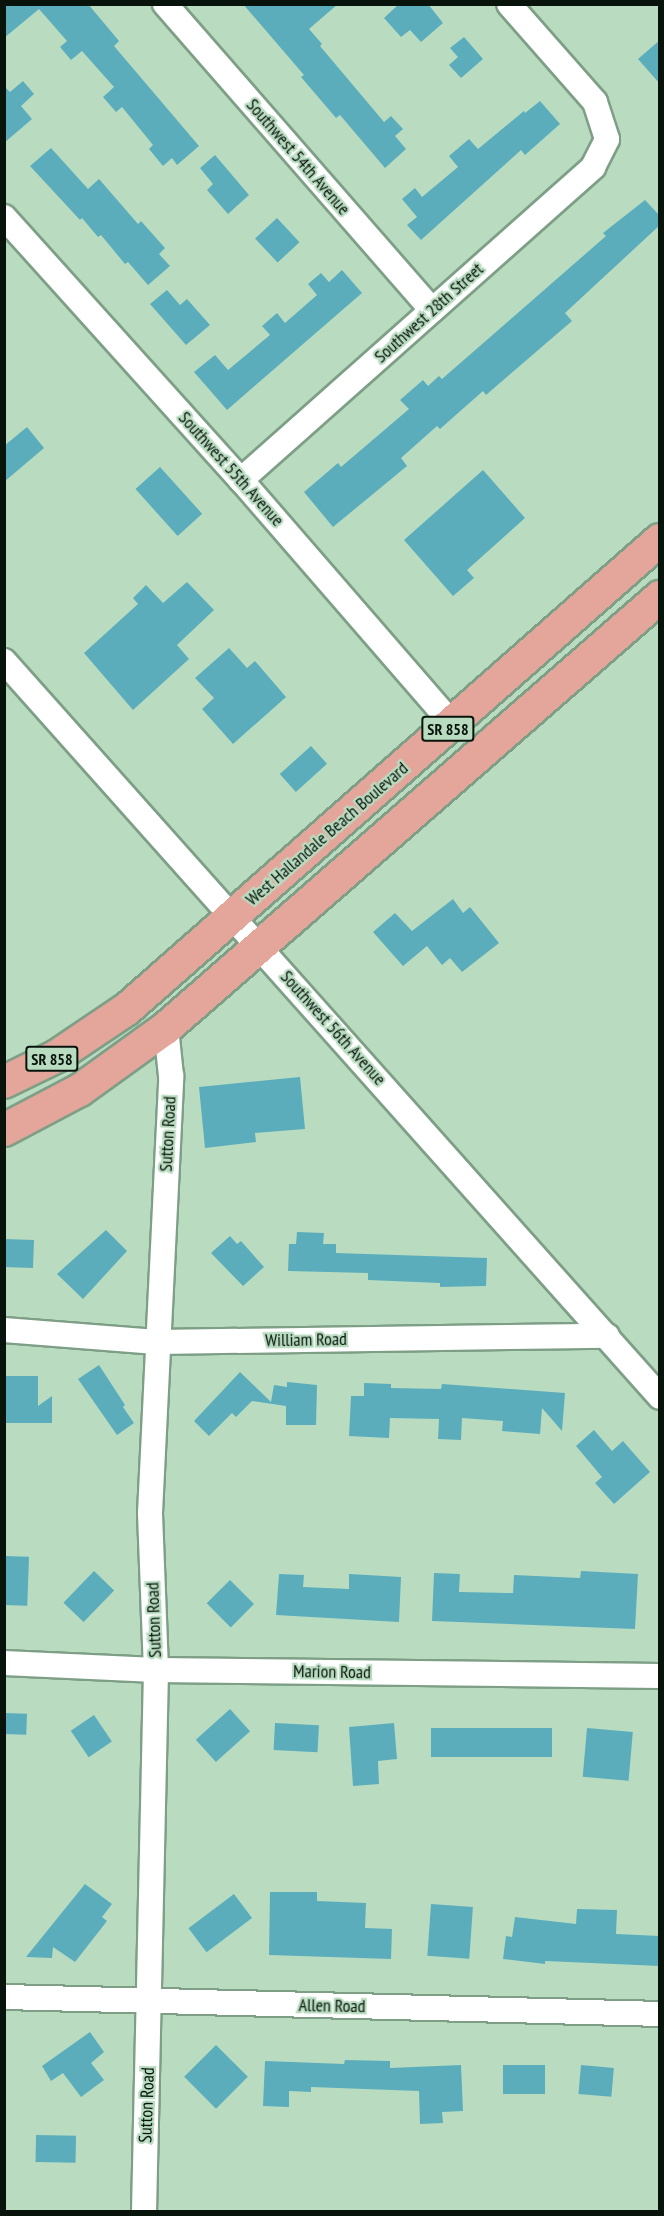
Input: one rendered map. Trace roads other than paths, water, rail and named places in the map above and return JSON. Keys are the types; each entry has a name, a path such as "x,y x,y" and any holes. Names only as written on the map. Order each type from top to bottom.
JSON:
{"main road":[{"name":"West Hallandale Beach Boulevard","path":"4,1082 57,1056 127,1009 453,725 660,540"},
{"name":"SR 858","path":"4,1130 80,1090 166,1028 261,948 660,597"}],"street":[{"name":"Southwest 54th Avenue","path":"165,4 432,310"},
{"name":"Southwest 28th Street","path":"241,480 593,167 607,139 595,102 509,4"},
{"name":"Southwest 55th Avenue","path":"4,217 241,480 453,725"},
{"name":"Southwest 56th Avenue","path":"4,661 658,1392"},
{"name":"Sutton Road","path":"144,2211 156,1670 150,1513 171,1076 166,1028"},
{"name":"William Road","path":"4,1330 157,1342 607,1336"},
{"name":"Marion Road","path":"4,1663 156,1670 660,1676"},
{"name":"Allen Road","path":"4,1997 660,2014"}]}
